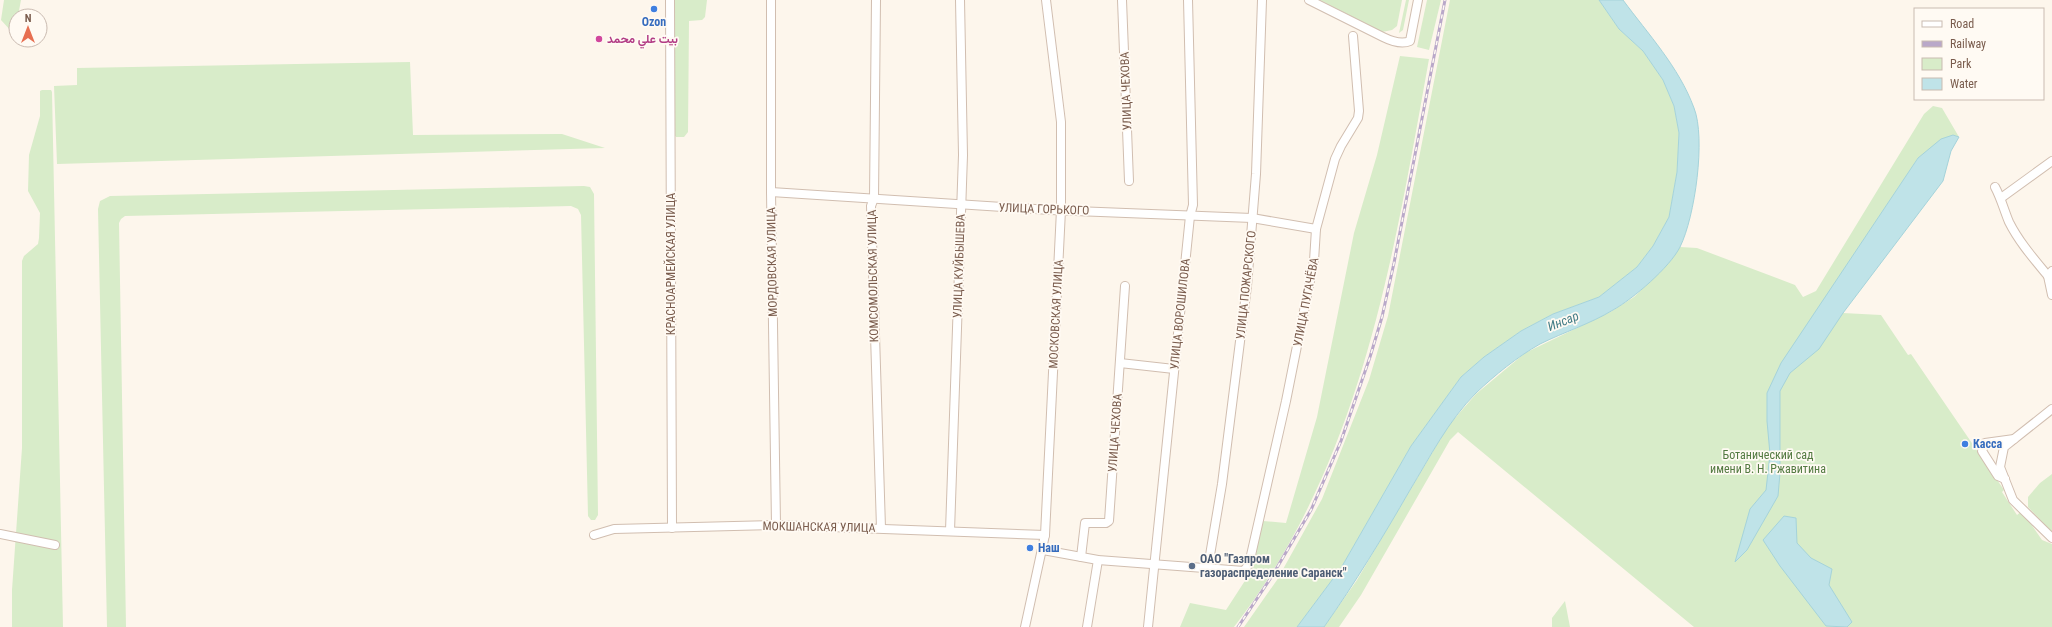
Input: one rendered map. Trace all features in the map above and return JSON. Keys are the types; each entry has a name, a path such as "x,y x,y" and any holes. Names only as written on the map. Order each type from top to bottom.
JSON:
{"street":[{"name":"КРАСНОАРМЕЙСКАЯ УЛИЦА","path":"670,0 672,528"},
{"name":"МОРДОВСКАЯ УЛИЦА","path":"771,0 771,192 776,525"},
{"name":"КОМСОМОЛЬСКАЯ УЛИЦА","path":"876,0 874,198 870,206 881,528"},
{"name":"УЛИЦА КУЙБЫШЕВА","path":"950,531 963,155 960,0"},
{"name":"МОСКОВСКАЯ УЛИЦА","path":"1025,627 1043,550 1045,535 1061,210 1061,122 1046,0"},
{"name":"УЛИЦА ЧЕХОВА","path":"1122,0 1129,181"},
{"name":"УЛИЦА ВОРОШИЛОВА","path":"1148,627 1153,563 1190,216 1194,191 1188,0"},
{"name":"УЛИЦА ПОЖАРСКОГО","path":"1208,567 1222,484 1247,286 1256,166 1262,0"},
{"path":"1309,0 1393,42 1405,43 1410,41 1418,0"},
{"name":"УЛИЦА ПУГАЧЁВА","path":"1208,567 1244,571 1249,564 1286,401 1314,261 1316,229 1335,159 1358,118 1359,111 1353,36"},
{"path":"2001,198 2052,161"},
{"path":"1995,187 2001,198 2009,221 2020,242 2050,273 2052,295"},
{"name":"УЛИЦА ГОРЬКОГО","path":"771,192 961,205 1252,218 1316,229"},
{"name":"УЛИЦА ЧЕХОВА","path":"1081,557 1085,523 1106,524 1109,520 1125,286"},
{"path":"1120,363 1174,369"},
{"path":"2052,409 2004,447 2000,467 2013,500 2052,538"},
{"path":"2005,479 1998,476 1982,451 1985,443 2014,438"},
{"name":"МОКШАНСКАЯ УЛИЦА","path":"594,534 614,529 776,525 1045,535"},
{"path":"0,534 55,545"},
{"path":"1043,550 1098,560 1208,567"},
{"path":"1087,627 1098,560"}],"green space":[{"path":"4,0 21,0 20,8 8,8 8,28 1,20"},
{"path":"673,0 707,0 705,17 702,20 689,21 688,132 684,137 676,137 674,134"},
{"path":"1320,0 1402,0 1397,26 1392,30 1382,32"},
{"path":"1406,0 1409,0 1403,30 1399,33"},
{"path":"1427,0 1441,0 1429,50 1417,47"},
{"path":"1450,0 1599,0 1619,29 1643,51 1663,80 1674,106 1679,133 1677,172 1669,217 1653,246 1637,267 1599,297 1553,314 1521,331 1484,357 1461,377 1411,446 1341,568 1297,627 1244,627 1277,580 1322,499 1369,380 1388,316"},
{"path":"1400,56 1429,59 1416,134 1385,283 1366,356 1342,427 1313,496 1278,563 1234,627 1180,627 1190,603 1226,610 1250,573 1263,521 1286,523 1317,417 1354,233 1377,155"},
{"path":"410,62 413,135 562,134 605,148 57,164 54,86 77,85 77,68"},
{"path":"51,90 52,92 63,627 12,627 12,590 22,448 22,261 24,256 38,244 39,238 40,213 28,191 29,155 40,116 40,91"},
{"name":"Ботанический сад имени В. Н. Ржавитина","path":"1933,106 1942,108 1959,137 1953,135 1918,158 1820,306 1843,313 1881,315 1908,355 1911,354 2004,490 2002,492 2017,515 2022,511 2042,540 2052,544 2052,627 1694,627 1458,432 1450,440 1361,595 1339,627 1324,627 1357,580 1448,426 1476,394 1525,353 1612,311 1634,297 1663,269 1680,247 1697,248 1795,285 1803,297 1816,291 1924,114"},
{"path":"590,187 594,194 598,515 595,520 591,520 588,516 581,215 578,209 571,206 125,216 121,219 119,223 126,627 107,627 98,209 100,201 110,196"},
{"path":"2052,474 2052,532 2028,507 2028,497 2040,483"},
{"path":"1565,601 1570,627 1552,627 1552,618"}],"water":[{"name":"Инсар","path":"1599,0 1623,0 1672,65 1688,93 1694,108 1699,138 1697,178 1690,217 1680,247 1660,273 1621,305 1586,324 1531,349 1506,367 1476,393 1448,427 1390,525 1347,594 1324,627 1297,627 1341,568 1411,446 1461,377 1484,357 1521,331 1553,314 1599,297 1637,267 1653,246 1669,217 1677,172 1679,133 1674,106 1663,80 1643,51 1619,29"},
{"path":"1953,135 1959,137 1951,151 1943,181 1843,313 1819,349 1790,373 1780,391 1780,473 1778,496 1747,550 1735,562 1750,509 1766,490 1770,454 1767,421 1767,393 1781,363 1918,158 1941,139"},
{"path":"1784,516 1796,518 1797,543 1811,558 1832,569 1829,585 1852,622 1847,627 1826,626 1780,566 1763,540"}],"railway":[{"path":"1238,627 1272,576 1311,510 1341,441 1370,357 1382,317 1394,263 1445,0"}],"place":[{"name":"Ozon","path":"654,9"},
{"name":"بيت علي محمد","path":"599,39"},
{"name":"Касса","path":"1965,444"},
{"name":"Наш","path":"1030,548"},
{"name":"ОАО \"Газпром газораспределение Саранск\"","path":"1192,566"}]}
